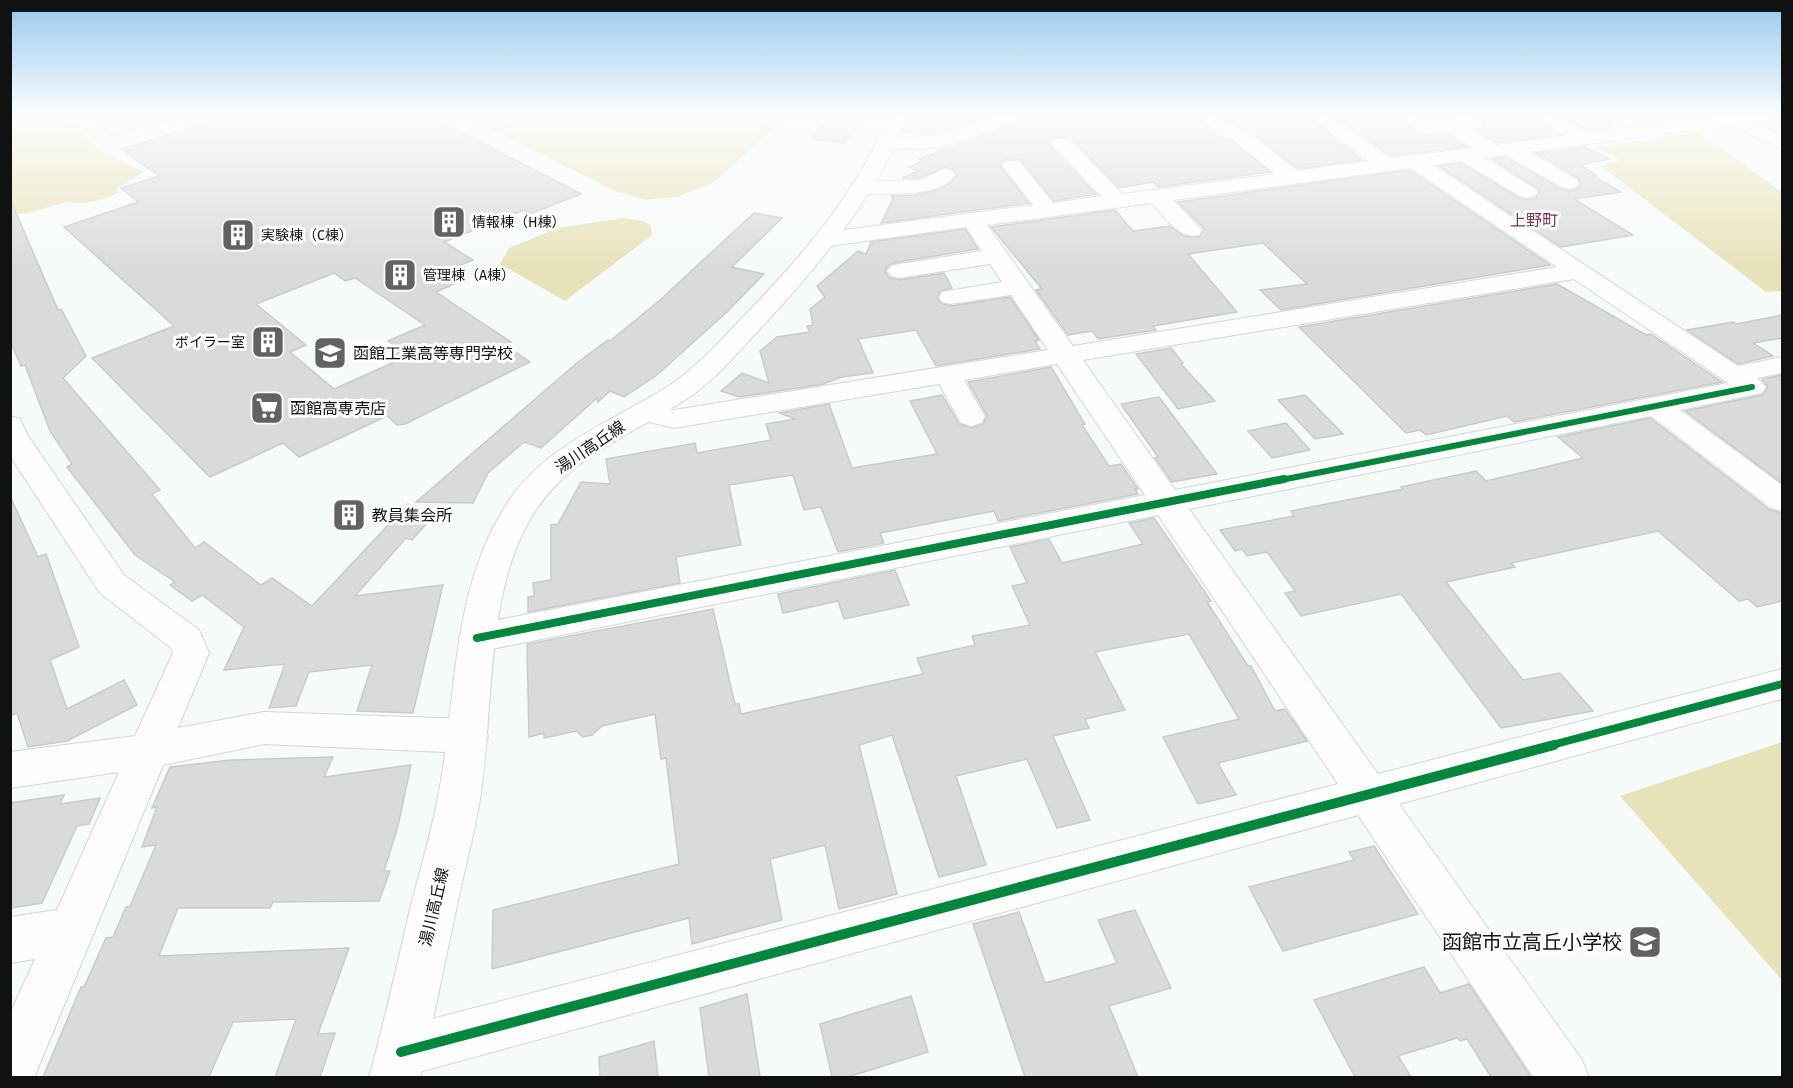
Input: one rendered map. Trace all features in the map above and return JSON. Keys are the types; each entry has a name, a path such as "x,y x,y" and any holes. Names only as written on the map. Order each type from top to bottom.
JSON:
{"street":[{"name":"湯川高丘線","path":"397,1065 459,796 468,736 470,692 477,638 497,558 520,508 553,472 574,455 681,390 710,367 829,238 865,188 876,165"},
{"path":"1012,165 1048,210"},
{"path":"1083,165 1117,201"},
{"path":"1278,165 1293,177"},
{"path":"829,238 1386,165"},
{"path":"477,638 1752,387 1420,165"},
{"path":"1483,165 1527,192"},
{"path":"1531,165 1569,183"},
{"path":"865,188 924,186 945,175"},
{"path":"1156,195 1191,230"},
{"path":"972,220 1564,1077"},
{"path":"899,271 997,256"},
{"path":"643,412 674,419 1577,271"},
{"path":"951,297 1018,287"},
{"path":"1733,375 1782,365"},
{"path":"947,374 971,417"},
{"path":"1656,406 1782,500"},
{"path":"10,425 13,437 112,584 186,640 191,653 10,1073"},
{"path":"397,1065 1369,794 1782,684"},
{"path":"10,770 150,751 264,728 468,736"},
{"path":"10,940 73,930"}],"shaded area":[{"path":"11,165 129,165 144,172 116,189 119,193 104,199 87,203 60,203 32,212 11,213"},
{"path":"563,165 733,165 713,183 677,197 645,200 613,190"},
{"path":"1744,165 1782,192 1782,291 1766,292 1601,166"},
{"path":"623,218 644,221 651,226 652,235 565,301 500,264 509,248 558,228"},
{"path":"1782,742 1782,980 1620,796"}],"building":[{"path":"143,165 524,165 581,194 530,214 524,210 444,242 473,260 453,268 467,278 436,292 511,342 505,345 530,362 405,424 397,425 387,416 299,457 283,443 210,477 92,358 174,326 64,227 138,202 121,188 159,176","holes":["334,273 345,281 355,278 425,325 388,341 402,351 393,355 399,360 334,389 290,352 306,345 256,304"]},
{"path":"914,165 1001,165 1029,203 881,223 893,199 891,196 914,195 938,190 949,184 957,175 954,170 946,167 919,178 902,178 918,171 909,167"},
{"path":"1025,165 1068,165 1096,194 1054,201"},
{"path":"1097,165 1261,165 1270,172 1158,187 1153,182 1119,188"},
{"path":"1293,165 1328,165 1298,169"},
{"path":"1464,165 1519,198 1528,200 1536,198 1540,190 1500,165 1519,165 1561,189 1570,191 1577,189 1581,184 1578,178 1556,165 1581,165 1596,175 1592,175 1621,192 1574,199 1633,235 1561,247 1439,166"},
{"path":"1410,170 1550,265 1281,310 1260,290 1307,284 1263,243 1188,254 1237,312 1153,326 1156,330 1098,339 1092,331 1068,335 1036,290 1042,289 991,227 1115,210 1133,231 1170,226 1184,236 1199,237 1204,228 1178,202"},
{"path":"10,199 58,310 61,309 86,356 63,378 160,490 152,494 195,548 204,542 261,585 272,578 312,606 408,504 428,522 412,540 406,538 355,596 443,585 413,713 357,711 372,665 309,672 296,706 269,708 285,664 224,670 244,627 202,595 192,601 170,585 175,582 135,555 67,467 72,464 50,431 25,365 21,366 10,341"},
{"path":"754,213 782,218 732,267 764,274 728,311 657,375 624,397 610,391 598,402 597,398 541,448 524,442 488,473 473,503 416,502 578,362 608,340 610,341 660,300"},
{"path":"965,229 978,249 898,262 889,265 885,272 890,278 899,280 944,273 952,288 940,291 937,298 942,304 951,306 1010,297 1039,340 1035,341 1040,349 936,366 916,330 858,339 873,373 842,377 823,384 739,397 721,391 742,373 769,383 760,351 777,337 810,332 807,326 813,325 810,309 825,297 817,286 858,251 866,254 871,242"},
{"path":"1557,284 1646,335 1651,334 1722,382 1514,422 1507,416 1426,435 1420,430 1406,433 1299,327"},
{"path":"1782,315 1782,338 1753,343 1773,356 1738,364 1687,330 1733,322 1736,324"},
{"path":"1171,348 1183,363 1181,364 1215,401 1178,409 1136,354"},
{"path":"1051,367 1085,424 1082,425 1109,466 1121,464 1138,489 1135,489 1138,494 998,521 994,511 880,533 884,543 838,552 821,507 804,510 793,475 729,485 741,545 676,557 680,583 528,612 528,597 534,596 533,583 551,580 551,525 558,524 581,482 610,484 606,459 695,443 697,453 771,440 766,424 795,419 780,413 829,404 852,468 937,454 910,401 942,395 959,424 972,428 983,424 987,416 968,382"},
{"path":"1782,375 1782,483 1685,411 1762,395 1768,387 1762,379"},
{"path":"1305,395 1343,434 1315,439 1278,400"},
{"path":"1159,397 1217,474 1172,482 1155,458 1158,457 1121,404"},
{"path":"1650,418 1770,510 1782,513 1782,601 1757,607 1748,599 1739,601 1658,531 1511,563 1515,567 1446,582 1523,680 1560,673 1593,711 1501,728 1401,594 1301,616 1285,593 1295,591 1267,552 1247,556 1242,549 1235,551 1220,530 1294,516 1291,511 1403,489 1401,487 1476,471 1486,481 1583,458 1558,437"},
{"path":"1286,423 1310,450 1272,458 1248,431"},
{"path":"10,496 38,557 46,554 79,647 50,660 67,709 124,680 137,705 67,741 28,747 17,713 10,716"},
{"path":"1154,518 1211,601 1207,602 1248,666 1251,666 1275,711 1285,709 1307,741 1218,763 1236,795 1198,804 1163,737 1239,719 1189,634 1095,652 1125,710 1085,719 1089,728 1053,736 1090,820 1057,828 1027,759 956,776 986,865 939,877 892,735 859,745 897,894 839,909 825,845 770,859 782,920 692,944 689,918 492,969 493,910 679,864 666,758 661,759 655,714 602,726 592,735 583,737 576,731 544,738 544,733 529,737 527,644 713,609 735,704 739,704 741,714 923,674 917,658 975,645 972,636 1030,625 1012,586 1027,583 1010,547 1049,539 1062,563 1143,544 1129,523"},
{"path":"895,570 909,605 844,619 838,601 783,613 778,594"},
{"path":"333,757 324,777 411,765 398,826 384,871 390,871 379,901 273,902 270,908 178,908 159,956 349,948 318,1034 335,1033 320,1077 275,1077 296,1019 233,1022 209,1077 43,1077 81,987 84,987 106,938 113,937 126,907 130,906 156,845 142,847 157,807 152,808 170,767 231,760"},
{"path":"64,795 60,804 100,798 89,824 77,826 42,903 10,908 10,803"},
{"path":"1374,846 1418,914 1283,951 1249,887 1354,860 1349,852"},
{"path":"1135,910 1171,988 1109,1006 1138,1077 1025,1077 973,924 1019,912 1045,983 1117,963 1098,920"},
{"path":"1424,967 1440,993 1469,984 1531,1077 1491,1077 1467,1039 1460,1041 1457,1038 1398,1056 1411,1077 1355,1077 1314,1000"},
{"path":"747,994 760,1077 709,1077 700,1008"},
{"path":"911,996 928,1052 848,1077 832,1077 820,1024"},
{"path":"654,1041 658,1077 600,1077 599,1057"}],"cycle path":[{"path":"477,638 1752,387"},
{"path":"401,1052 1782,684"}],"place":[{"name":"情報棟（H棟）","path":"449,222"},
{"name":"実験棟（C棟）","path":"238,235"},
{"name":"管理棟（A棟）","path":"400,275"},
{"name":"ボイラー室","path":"268,342"},
{"name":"函館工業高等専門学校","path":"330,353"},
{"name":"函館高専売店","path":"267,408"},
{"name":"教員集会所","path":"349,515"},
{"name":"函館市立高丘小学校","path":"1645,942"}],"district":[{"name":"上野町","path":"1534,220"}]}
